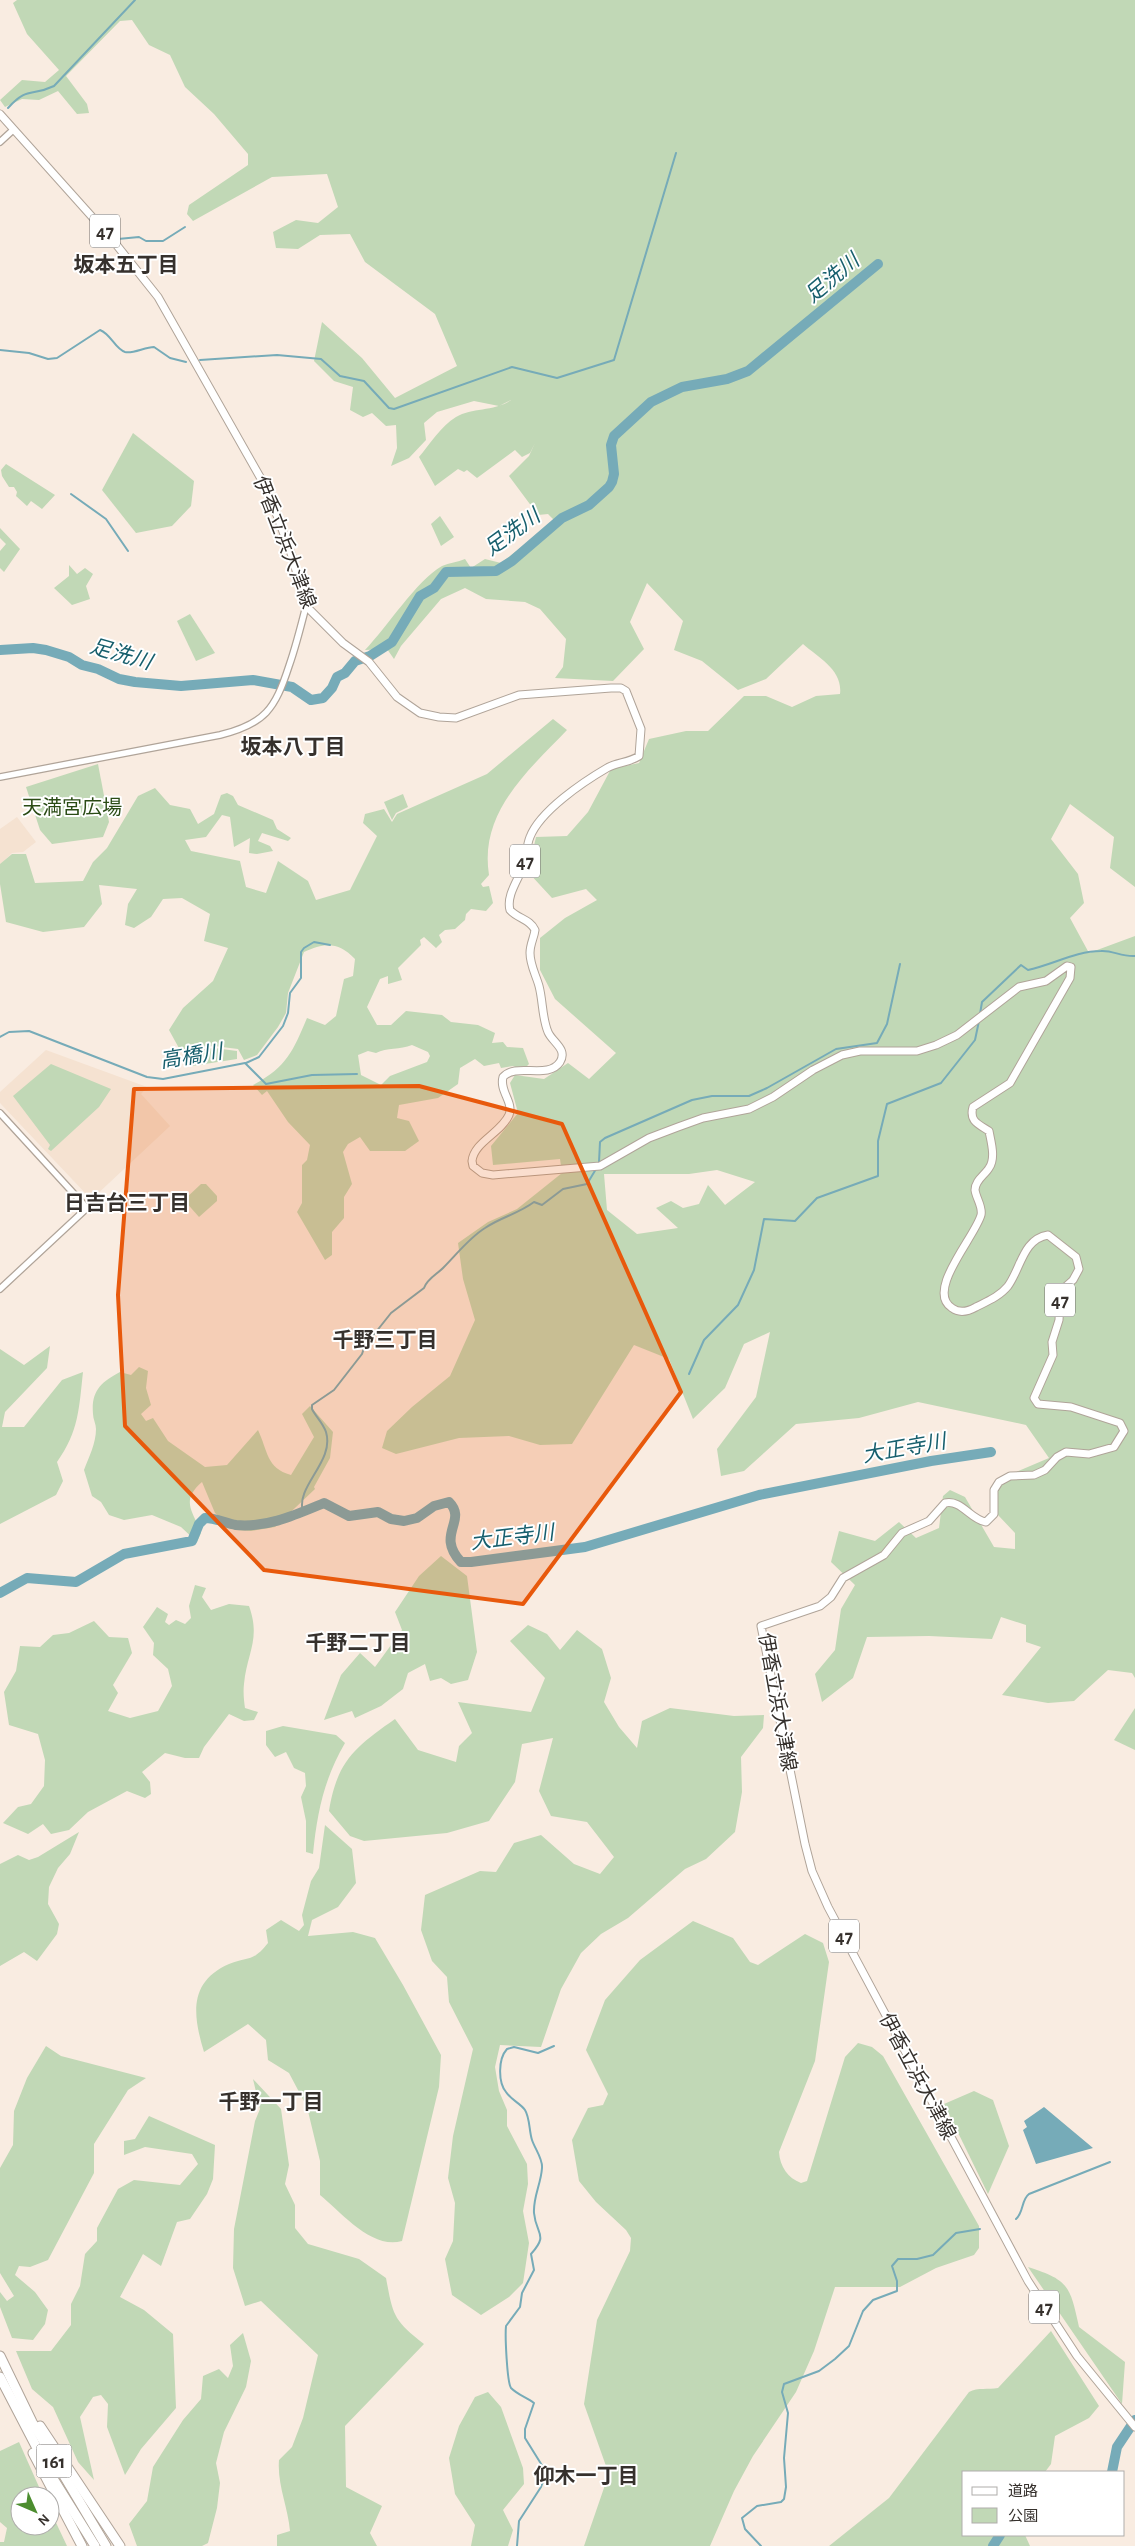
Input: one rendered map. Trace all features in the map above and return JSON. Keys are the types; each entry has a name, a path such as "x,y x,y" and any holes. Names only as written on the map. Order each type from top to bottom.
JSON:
{"highway":[{"name":"161","path":"0,2356 8,2393 52,2477 95,2546"},
{"name":"161","path":"4,2375 106,2546"},
{"path":"4,2375 120,2546"},
{"path":"8,2393 40,2468 82,2546"}],"main road":[{"name":"伊香立浜大津線","path":"0,114 86,209 142,275 173,320 275,505 306,606 343,644 368,661 397,696 420,713 456,718 470,715 519,696 611,688 621,688 626,692 641,729 639,756 633,760 607,768 568,795 541,820 529,838 524,866 508,904 515,915 531,922 535,930 530,953 532,967 539,986 548,1034 561,1049 562,1058 550,1069 511,1071 506,1074 502,1081 502,1088 510,1103 510,1113 496,1133 475,1151 472,1161 473,1166 482,1173 493,1176 597,1166 648,1138 703,1118 749,1109 774,1097 813,1070 842,1055 860,1051 917,1051 957,1035 986,1010 1019,987 1046,981 1067,966 1071,967 1070,978 1010,1083 973,1107 971,1115 974,1121 990,1131 992,1155 990,1167 979,1178 975,1189 982,1212 980,1218 952,1266 942,1295 946,1305 956,1311 968,1311 1000,1294 1009,1284 1031,1242 1039,1236 1048,1235 1076,1257 1079,1269 1073,1280 1064,1288 1060,1299 1059,1320 1052,1342 1053,1355 1034,1398 1038,1404 1044,1407 1071,1407 1120,1424 1124,1431 1114,1447 1089,1454 1066,1452 1057,1457 1045,1470 1034,1475 1010,1476 999,1482 994,1490 994,1514 986,1522 976,1519 958,1504 946,1503 929,1521 902,1533 884,1555 843,1578 831,1597 820,1606 761,1626 805,1844 812,1871 828,1907 1028,2281 1066,2341 1135,2427"}],"street":[{"path":"0,142 13,130"},
{"path":"0,777 238,731 251,725 268,711 281,692 306,606"},
{"path":"0,1114 88,1208 0,1289"}],"highlighted area":[{"path":"419,1086 562,1124 681,1392 523,1604 264,1570 125,1426 118,1295 134,1089"}],"shaded area":[{"path":"17,817 36,842 23,852 12,853 0,865 0,829"},
{"path":"46,1050 147,1087 141,1094 170,1126 93,1198 89,1197 0,1103 0,1092"}],"green space":[{"path":"17,0 1135,0 1135,887 1110,868 1114,837 1070,804 1051,839 1078,874 1084,903 1070,918 1089,953 1135,936 1135,1678 1132,1673 1108,1670 1074,1701 1048,1703 1002,1695 1041,1647 1026,1642 1026,1625 1001,1617 992,1639 929,1636 867,1637 853,1678 822,1702 815,1674 835,1650 841,1609 855,1585 831,1562 839,1531 875,1541 899,1522 916,1538 939,1528 943,1496 950,1490 965,1497 994,1547 1015,1549 1015,1533 998,1515 995,1481 1049,1458 1026,1425 918,1402 859,1418 796,1424 744,1471 721,1476 717,1449 756,1397 770,1332 744,1344 725,1388 693,1419 669,1359 634,1345 572,1444 540,1445 509,1436 459,1438 396,1454 382,1448 387,1431 412,1407 450,1376 475,1320 463,1279 458,1243 488,1222 517,1209 562,1173 560,1159 493,1165 491,1146 518,1113 510,1083 515,1075 544,1079 568,1063 589,1079 616,1053 555,999 540,970 540,938 565,918 597,900 586,889 552,898 528,872 536,837 567,836 588,812 611,769 639,763 649,739 686,731 708,731 744,696 766,696 792,707 816,696 840,694 838,678 829,665 803,644 766,679 738,690 702,661 674,650 683,621 647,583 630,622 644,649 613,681 555,678 563,667 566,639 540,609 525,602 486,599 465,588 441,599 401,646 394,659 387,649 365,650 412,593 442,566 465,559 471,568 485,559 501,563 555,521 548,514 538,515 509,476 529,456 535,443 530,453 522,457 515,450 477,478 467,470 464,472 458,469 435,486 419,457 441,430 456,417 469,412 499,406 474,401 437,412 424,423 426,440 409,458 391,466 397,448 396,425 386,426 372,413 363,417 350,410 353,387 334,381 314,361 322,322 362,358 395,398 457,366 435,314 365,262 350,234 320,235 298,249 276,248 273,232 296,220 318,223 338,207 327,174 272,177 193,221 187,214 189,205 248,165 248,154 214,114 185,87 170,55 149,45 132,20 120,21 66,76 87,104 89,113 77,114 58,91 39,100 22,99 5,107 0,100 22,80 45,82 59,70 27,34 13,3","holes":["717,1170 755,1182 725,1205 708,1185 699,1204 683,1208 671,1201 656,1208 678,1228 637,1234 607,1210 604,1174 689,1174"]},
{"path":"133,433 194,481 191,506 172,526 136,533 102,490"},
{"path":"6,464 55,495 42,509 31,501 27,506 16,496 17,492 14,487 9,487 2,476 1,470"},
{"path":"440,516 454,537 441,546 431,524"},
{"path":"0,528 20,549 4,572 0,568 0,551 6,544 0,538"},
{"path":"69,565 77,574 85,568 93,574 86,586 90,599 72,605 54,588 69,576"},
{"path":"190,614 215,653 196,661 177,621"},
{"path":"553,719 567,730 523,777 499,812 491,832 488,852 489,875 481,884 483,887 489,886 493,903 486,911 471,909 466,914 465,920 455,929 445,930 439,935 442,942 436,948 424,937 420,940 421,945 398,968 402,980 388,984 388,976 380,979 367,1007 377,1025 391,1025 406,1011 442,1015 451,1022 478,1025 495,1033 492,1043 503,1042 507,1047 523,1048 529,1064 523,1070 513,1066 501,1068 499,1063 484,1066 475,1059 460,1068 458,1084 438,1098 399,1105 397,1118 409,1121 419,1141 405,1151 370,1151 360,1137 348,1144 343,1152 352,1184 344,1197 344,1218 332,1232 332,1255 325,1260 297,1212 302,1203 302,1165 307,1160 310,1145 288,1122 267,1091 262,1095 253,1085 274,1072 288,1057 307,1018 325,1025 336,1016 344,979 353,976 355,959 343,949 331,945 319,946 304,952 288,993 286,1013 257,1055 244,1060 238,1049 214,1046 180,1050 169,1030 183,1008 213,981 228,948 204,941 210,914 182,898 163,899 151,917 134,928 125,925 128,904 137,889 99,885 102,904 84,927 43,932 6,922 0,884 0,864 12,854 26,854 35,883 83,881 93,862 107,848 138,796 155,788 170,805 190,809 198,824 214,814 221,795 227,793 233,796 238,805 273,820 277,829 291,838 288,841 262,833 258,841 270,846 273,851 257,854 249,853 250,838 234,847 230,817 222,815 206,837 185,840 191,851 240,861 246,887 266,893 278,861 308,881 316,900 350,890 377,836 363,823 365,814 384,809 392,822 397,814 487,774","holes":["412,1045 428,1052 430,1056 427,1062 390,1076 381,1085 361,1075 358,1055 368,1051 376,1053"]},
{"name":"天満宮広場","path":"98,764 109,822 103,837 52,844 40,830 26,787"},
{"path":"403,794 408,807 396,813 392,820 384,802"},
{"path":"214,1048 237,1051 237,1059 192,1066 189,1051"},
{"path":"51,1064 111,1089 99,1107 51,1151 48,1149 50,1145 13,1096"},
{"path":"201,1184 206,1184 217,1196 217,1201 199,1217 184,1200"},
{"path":"50,1346 47,1368 5,1412 2,1427 24,1427 62,1380 83,1372 77,1419 70,1440 57,1462 63,1481 56,1495 0,1524 0,1349 24,1365"},
{"path":"139,1367 148,1371 146,1388 151,1405 141,1414 146,1421 153,1418 168,1441 205,1467 227,1465 258,1430 272,1463 283,1472 291,1475 314,1437 302,1414 310,1406 333,1432 330,1458 314,1487 315,1489 275,1527 251,1531 235,1530 215,1513 202,1482 191,1495 190,1501 192,1512 201,1533 197,1542 181,1527 152,1515 124,1520 109,1515 101,1502 92,1496 84,1470 96,1434 93,1414 94,1399 99,1388 107,1380 120,1372 131,1375"},
{"path":"441,1556 467,1576 477,1652 468,1680 451,1684 441,1678 430,1681 425,1664 408,1673 403,1689 381,1706 355,1718 352,1711 324,1720 341,1675 360,1653 375,1667 402,1630 395,1612 419,1576"},
{"path":"195,1585 206,1588 202,1597 211,1610 229,1604 249,1606 254,1628 244,1693 245,1708 258,1712 254,1720 244,1721 229,1714 204,1747 199,1758 185,1758 165,1753 142,1772 150,1782 151,1794 145,1798 127,1791 88,1812 69,1830 51,1834 43,1824 28,1834 3,1823 18,1807 31,1804 44,1786 45,1760 38,1734 9,1725 4,1692 16,1671 20,1646 40,1647 53,1635 69,1633 94,1621 109,1637 128,1638 132,1653 113,1685 118,1693 108,1711 130,1718 158,1711 172,1686 168,1669 153,1655 154,1643 143,1627 157,1607 168,1614 165,1622 169,1625 176,1620 185,1624 191,1618 189,1606"},
{"path":"528,1625 547,1634 560,1650 577,1630 602,1649 611,1678 604,1702 619,1727 637,1748 642,1721 670,1708 734,1716 764,1715 763,1728 741,1757 742,1792 735,1832 706,1859 685,1869 628,1918 601,1934 581,1953 561,1989 541,2047 500,2045 495,2067 499,2091 507,2110 507,2126 527,2164 528,2184 523,2211 529,2243 523,2283 509,2297 481,2315 452,2295 445,2259 453,2241 455,2203 448,2178 453,2136 473,2049 449,2002 447,1977 432,1961 421,1930 425,1895 480,1871 496,1872 514,1843 541,1835 574,1864 600,1874 614,1857 587,1822 551,1816 539,1791 553,1738 522,1744 515,1782 489,1821 447,1833 364,1841 350,1836 329,1811 337,1779 350,1757 369,1738 395,1719 418,1750 456,1762 459,1746 472,1733 458,1702 531,1712 545,1678 510,1641"},
{"path":"1135,1708 1135,1750 1114,1740"},
{"path":"283,1726 336,1735 345,1743 327,1783 317,1824 313,1854 306,1852 306,1821 301,1797 306,1786 305,1773 294,1768 286,1752 275,1757 266,1745 266,1731"},
{"path":"325,1825 352,1849 356,1883 338,1907 312,1920 308,1936 353,1932 375,1938 441,2055 439,2087 402,2241 379,2240 368,2235 320,2195 320,2161 307,2107 289,2073 268,2060 266,2040 248,2024 204,2052 200,2039 196,2013 197,2001 200,1990 206,1980 216,1971 229,1964 258,1954 268,1943 266,1930 281,1920 299,1931 304,1925 302,1915 311,1881 319,1868"},
{"path":"79,1832 70,1854 58,1868 49,1887 48,1904 59,1924 57,1934 37,1961 24,1952 0,1966 0,1864 18,1855 29,1860 38,1857"},
{"path":"693,1921 733,1938 750,1962 758,1965 805,1934 823,1943 829,1962 815,2061 779,2152 783,2167 789,2175 801,2183 807,2181 845,2057 858,2043 872,2047 883,2056 979,2226 979,2248 974,2255 936,2268 900,2287 835,2287 814,2351 796,2392 753,2456 734,2491 710,2546 584,2546 605,2485 606,2466 584,2404 597,2320 630,2251 631,2238 626,2230 596,2202 579,2181 572,2140 588,2108 603,2105 608,2094 586,2050 605,2000 640,1960"},
{"path":"46,2046 61,2056 146,2078 128,2090 94,2144 94,2173 48,2260 30,2267 19,2266 15,2275 35,2292 48,2310 45,2324 33,2340 12,2338 0,2307 0,2292 7,2301 14,2296 0,2273 0,2168 13,2145 14,2111 27,2078"},
{"path":"253,2079 281,2109 289,2165 285,2184 295,2205 295,2228 308,2244 359,2259 386,2278 396,2316 406,2329 424,2344 345,2426 346,2487 382,2506 370,2533 377,2546 277,2546 277,2535 290,2531 281,2487 279,2460 292,2447 303,2418 318,2355 261,2301 245,2306 233,2268 234,2229 255,2121 260,2109"},
{"path":"974,2091 993,2100 1009,2146 988,2194 944,2104"},
{"path":"149,2116 215,2145 213,2179 207,2194 190,2219 177,2222 161,2266 143,2254 120,2297 144,2310 173,2334 176,2408 141,2449 125,2475 107,2427 108,2404 101,2395 93,2397 80,2417 94,2480 78,2462 53,2407 32,2389 16,2351 51,2351 71,2325 71,2304 80,2286 85,2254 97,2241 97,2228 118,2189 134,2180 180,2185 198,2164 192,2154 145,2147 124,2155 124,2141 135,2139"},
{"path":"1028,2267 1052,2276 1066,2286 1073,2302 1079,2327 1125,2362 1122,2404"},
{"path":"1051,2331 1099,2406 1089,2418 1055,2436 1051,2464 1046,2471 962,2471 962,2536 1025,2536 1030,2546 829,2546 889,2498 969,2392 998,2388"},
{"path":"243,2333 251,2361 246,2387 224,2432 216,2463 220,2483 217,2508 208,2543 202,2546 137,2546 129,2524 147,2501 153,2467 183,2420 201,2399 203,2376 219,2369 228,2378 233,2366 230,2345"},
{"path":"488,2392 501,2407 523,2468 524,2484 503,2510 513,2530 508,2546 471,2546 475,2525 455,2494 449,2458 459,2426 475,2397"},
{"path":"19,2442 39,2486 10,2486 10,2536 60,2536 60,2531 67,2546 0,2546 0,2542 4,2542 7,2528 0,2522 0,2451"}],"water":[{"path":"1044,2107 1093,2148 1036,2164 1023,2130 1027,2127 1024,2121"}],"waterway":[{"path":"8,108 25,94 54,86 135,0"},
{"path":"200,360 277,355 321,359 340,376 364,381 389,408 394,409 512,367 557,378 614,360 676,153"},
{"path":"118,239 139,237 146,241 163,241 185,227"},
{"name":"足洗川","path":"0,650 33,648 46,650 69,657 82,665 98,669 119,679 135,682 181,686 253,680 292,687 311,700 323,698 332,688 337,677 345,673 355,661 370,656 392,642 420,596 434,588 446,572 496,571 512,561 562,518 589,505 609,487 614,474 611,445 614,436 651,402 682,387 727,379 748,371 878,264"},
{"path":"0,350 29,353 48,359 57,358 100,330 118,348 125,352 154,347 170,358 186,362"},
{"path":"71,494 106,519 128,551"},
{"path":"246,1063 259,1057 283,1026 288,1013 290,993 301,978 301,952 314,942 330,945"},
{"path":"980,1014 982,1002 1021,965 1028,970 1082,953 1092,952 1105,951 1135,956"},
{"path":"599,1162 600,1142 605,1138 692,1100 712,1096 749,1096 767,1088 836,1049 877,1043 887,1024 900,964"},
{"path":"689,1374 704,1340 738,1305 754,1270 764,1219 795,1221 817,1198 878,1176 878,1141 887,1104 941,1083 975,1040 979,1021"},
{"name":"高橋川","path":"0,1037 9,1032 29,1031 147,1077 163,1079 245,1063 266,1084 312,1075 357,1074"},
{"path":"303,1512 302,1502 304,1493 321,1464 327,1443 325,1429 312,1409 312,1405 334,1390 362,1354 366,1342 391,1313 424,1288 429,1280 474,1236 491,1224 522,1210 534,1202 542,1205 563,1189 587,1184 596,1169"},
{"name":"大正寺川","path":"0,1593 27,1578 76,1582 124,1554 192,1541 199,1524 205,1518 236,1525 259,1525 281,1520 324,1503 349,1516 378,1512 391,1519 404,1521 417,1518 434,1506 449,1502 454,1509 455,1515 451,1536 454,1552 461,1562 471,1562 585,1547 759,1495 931,1461 991,1452"},
{"path":"517,2546 519,2521 541,2487 546,2474 525,2438 525,2429 534,2403 511,2388 508,2377 506,2326 520,2307 522,2293 534,2270 531,2254 540,2238 534,2207 542,2165 532,2140 527,2113 503,2088 500,2070 502,2059 507,2049 514,2047 538,2053 554,2046"},
{"path":"1016,2219 1029,2194 1110,2162"},
{"path":"761,2546 745,2529 742,2518 757,2506 781,2502 784,2499 786,2487 784,2458 788,2413 782,2392 784,2384 819,2371 849,2346 863,2311 873,2300 897,2291 897,2281 892,2266 898,2259 917,2259 933,2255 956,2233 980,2229"},
{"path":"1112,2471 1117,2447 1135,2420"},
{"path":"993,2546 999,2536"}],"district":[{"name":"坂本五丁目","path":"126,265"},
{"name":"坂本八丁目","path":"293,747"},
{"name":"日吉台三丁目","path":"127,1203"},
{"name":"千野三丁目","path":"385,1340"},
{"name":"千野二丁目","path":"358,1643"},
{"name":"千野一丁目","path":"271,2102"},
{"name":"仰木一丁目","path":"586,2476"}]}
